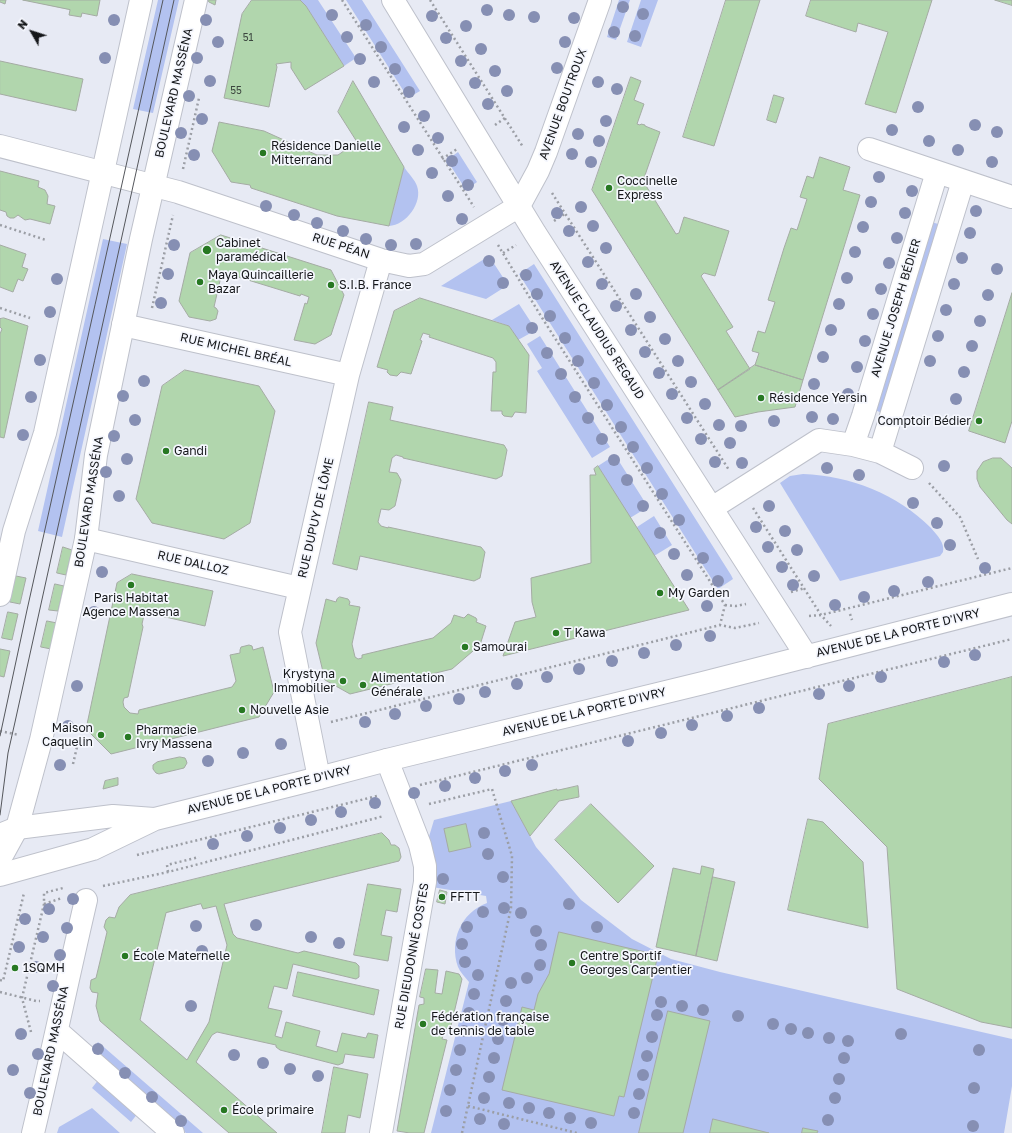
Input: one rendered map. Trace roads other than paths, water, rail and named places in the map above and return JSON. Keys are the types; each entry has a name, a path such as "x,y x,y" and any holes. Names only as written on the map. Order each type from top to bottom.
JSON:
{"street":[{"path":"0,595 14,531 45,433 141,0"},
{"name":"BOULEVARD MASSÉNA","path":"0,859 6,827 41,740 86,539 96,455 123,325 196,0"},
{"name":"AVENUE CLAUDIUS REGAUD","path":"393,0 538,237 808,656"},
{"name":"AVENUE BOUTROUX","path":"519,206 538,171 546,152 600,0"},
{"path":"0,146 153,186"},
{"path":"869,149 1012,197"},
{"name":"AVENUE JOSEPH BÉDIER","path":"853,445 937,172"},
{"path":"880,452 963,181"},
{"name":"RUE PÉAN","path":"153,186 191,196 381,260 409,266 424,264 519,206"},
{"name":"RUE DUPUY DE LÔME","path":"319,778 290,632 348,375 381,260"},
{"name":"RUE MICHEL BRÉAL","path":"123,325 348,375"},
{"path":"712,508 819,440 853,445 880,452 912,468"},
{"name":"RUE DALLOZ","path":"86,539 299,588"},
{"name":"AVENUE DE LA PORTE D'IVRY","path":"0,876 93,849 155,819 1012,604"},
{"name":"RUE DIEUDONNÉ COSTES","path":"381,1133 425,882 425,866 420,845 387,760"},
{"name":"AVENUE DE LA PORTE D'IVRY","path":"6,827 113,816 155,819"},
{"name":"BOULEVARD MASSÉNA","path":"33,1133 57,1031 62,1000 86,900"},
{"path":"57,1031 173,1133"}],"tram line":[{"path":"0,736 163,0"},
{"path":"0,815 8,753 174,0"}],"place":[{"name":"Résidence Danielle Mitterrand","path":"263,153"},
{"name":"Coccinelle Express","path":"609,188"},
{"name":"Cabinet paramédical","path":"207,250"},
{"name":"Maya Quincaillerie Bazar","path":"200,282"},
{"name":"S.I.B. France","path":"331,285"},
{"name":"Résidence Yersin","path":"761,398"},
{"name":"Comptoir Bédier","path":"979,421"},
{"name":"Gandi","path":"166,451"},
{"name":"Paris Habitat Agence Massena","path":"131,585"},
{"name":"My Garden","path":"660,593"},
{"name":"T Kawa","path":"556,633"},
{"name":"Samourai","path":"465,647"},
{"name":"Krystyna Immobilier","path":"343,681"},
{"name":"Alimentation Générale","path":"363,685"},
{"name":"Nouvelle Asie","path":"242,710"},
{"name":"Maison Caquelin","path":"101,735"},
{"name":"Pharmacie Ivry Massena","path":"128,737"},
{"name":"FFTT","path":"442,897"},
{"name":"École Maternelle","path":"125,956"},
{"name":"Centre Sportif Georges Carpentier","path":"572,963"},
{"name":"1SQMH","path":"15,968"},
{"name":"Fédération française de tennis de table","path":"423,1024"},
{"name":"École primaire","path":"224,1110"}]}
